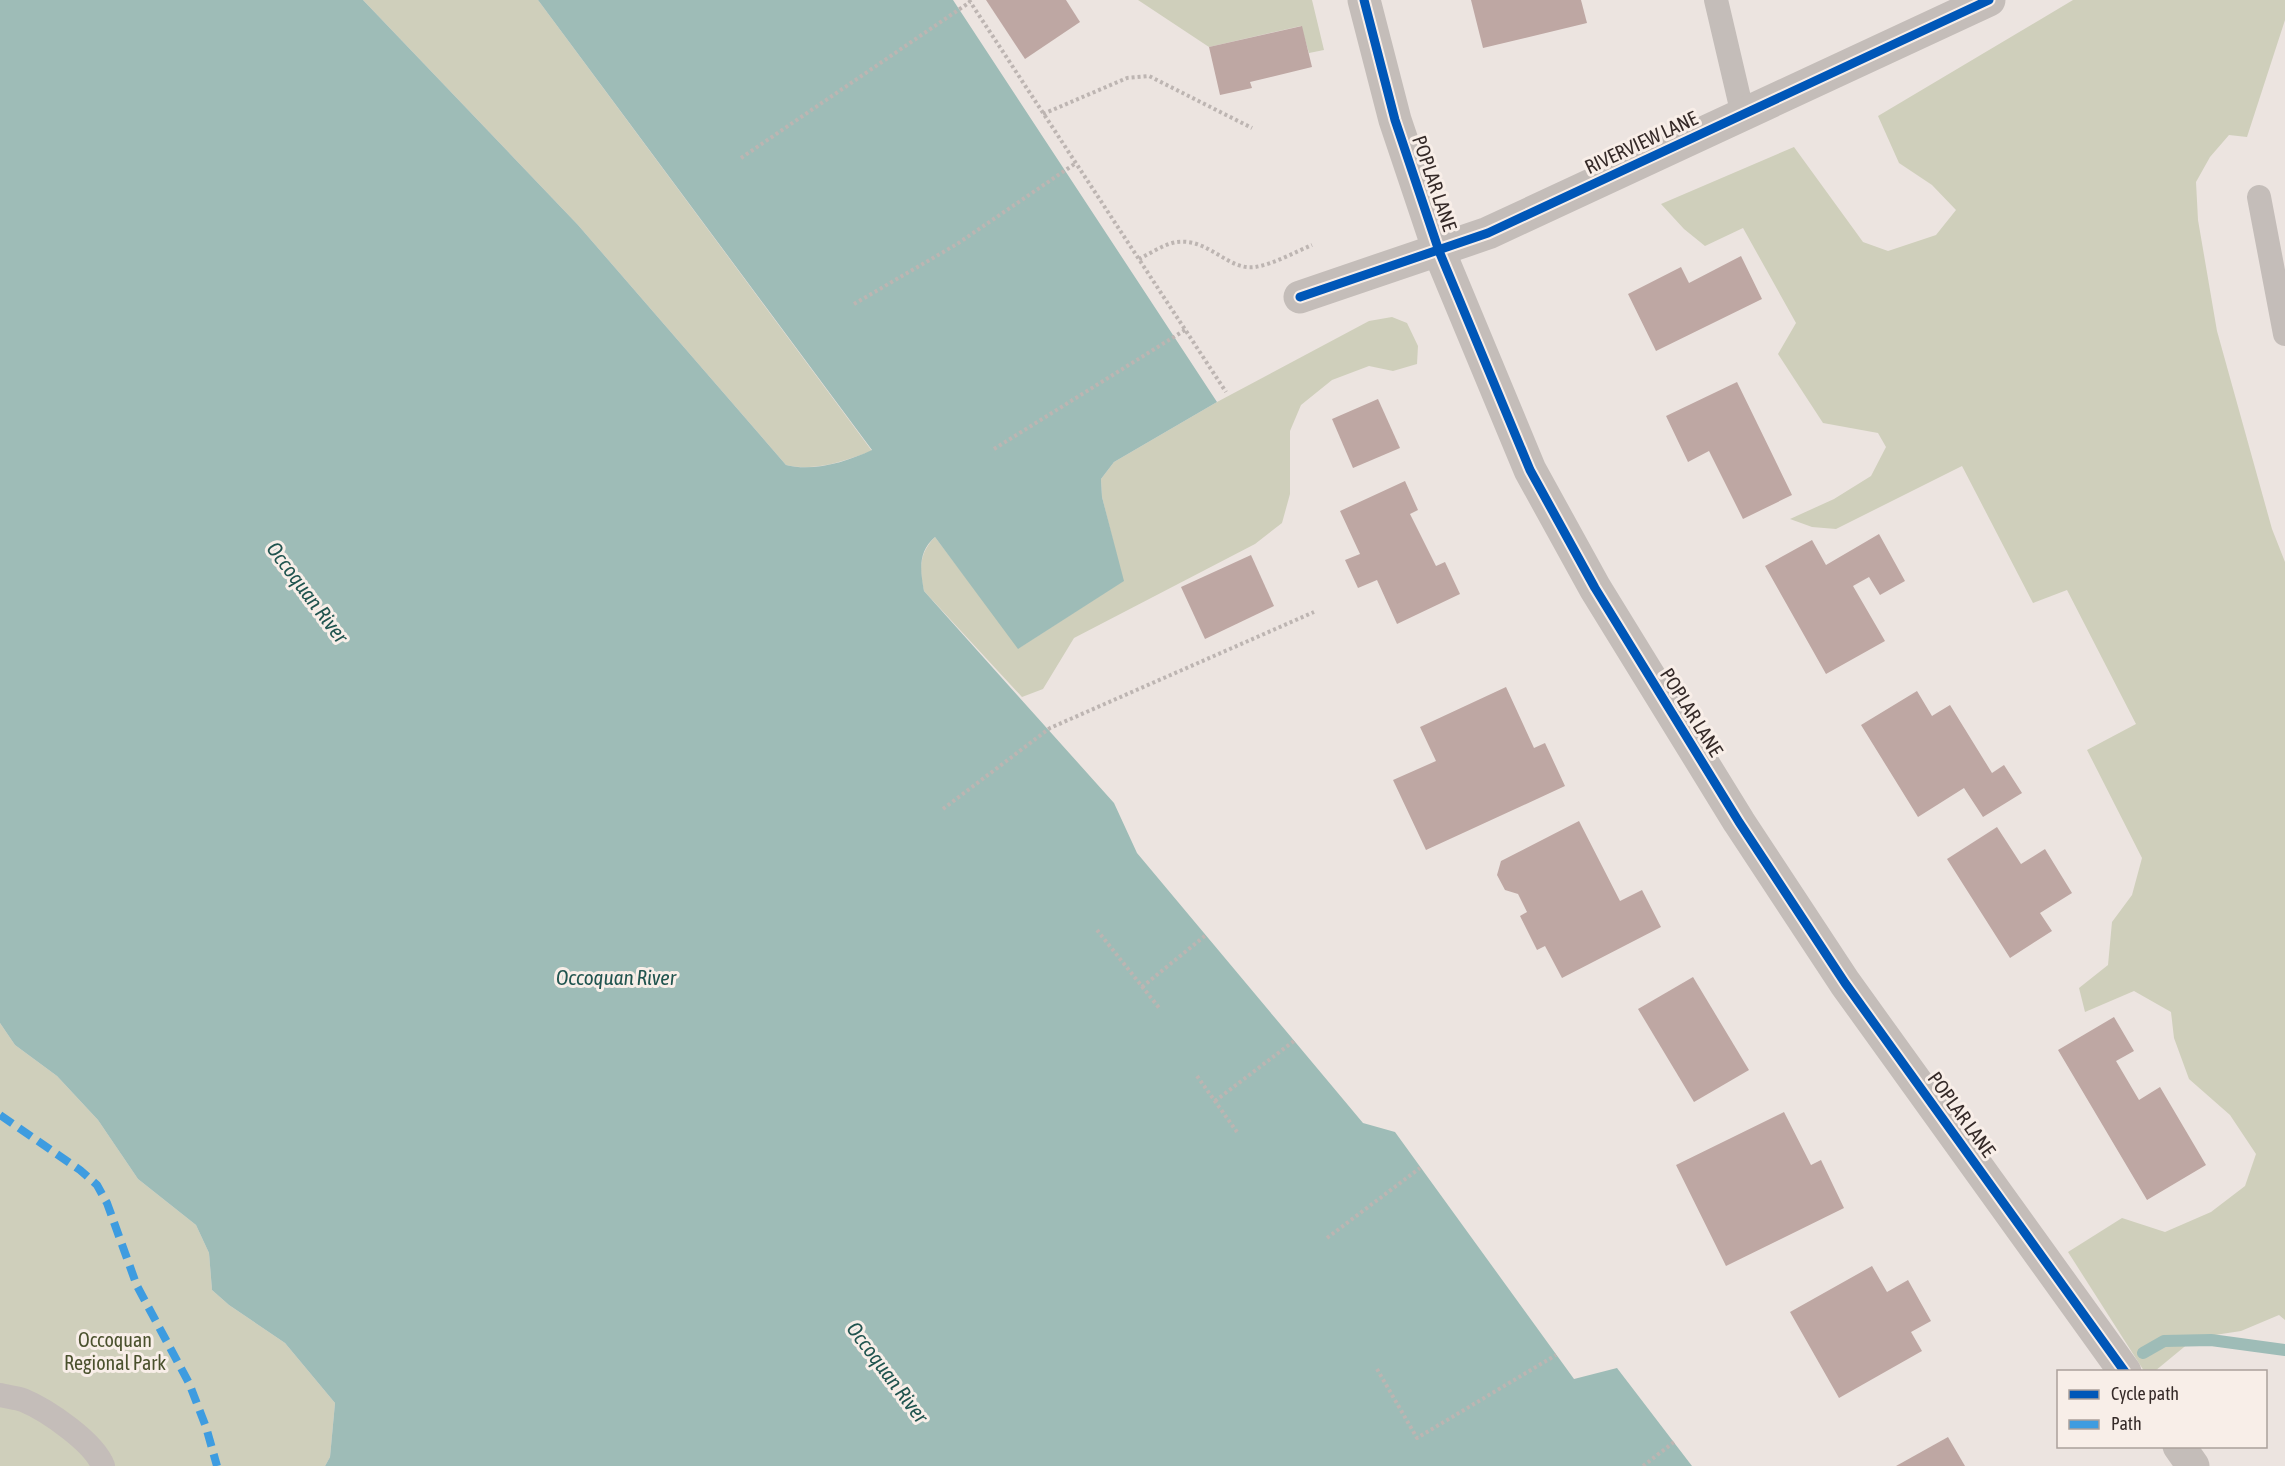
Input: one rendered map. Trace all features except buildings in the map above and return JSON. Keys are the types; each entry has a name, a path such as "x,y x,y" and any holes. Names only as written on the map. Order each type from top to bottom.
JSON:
{"street":[{"name":"POPLAR LANE","path":"1364,0 1395,120 1439,251 1530,470 1594,588 1739,822 1845,983 2124,1370"},
{"name":"RIVERVIEW LANE","path":"1300,297 1488,233 1989,0"},
{"path":"2180,1448 2193,1466"}],"lane":[{"path":"1716,0 1743,115"},
{"path":"2259,197 2285,334"},
{"path":"0,1395 24,1400 69,1428 99,1455 103,1466"}],"path":[{"path":"741,158 969,1 1226,392"},
{"path":"1043,114 1127,78 1149,76 1252,128"},
{"path":"854,304 957,244 1076,164"},
{"path":"1138,259 1167,245 1187,242 1214,250 1239,266 1256,267 1312,245"},
{"path":"994,449 1185,330"},
{"path":"943,809 1050,728 1314,612"},
{"path":"1097,930 1160,1009"},
{"path":"1142,987 1206,935"},
{"path":"1215,1101 1294,1041"},
{"path":"1197,1076 1237,1132"},
{"path":"1327,1238 1420,1167"},
{"path":"1377,1369 1417,1438 1556,1355"},
{"path":"1643,1466 1674,1442"}],"green space":[{"path":"363,0 538,0 872,451 840,462 819,466 786,465 578,225"},
{"path":"1138,0 1312,0 1324,50 1309,53 1301,26 1209,47"},
{"path":"2073,0 2285,0 2285,20 2247,137 2229,135 2210,157 2196,182 2198,220 2217,331 2272,529 2285,562 2285,1320 2279,1315 2241,1331 2195,1338 2156,1370 2143,1370 2068,1252 2122,1218 2165,1232 2211,1212 2245,1186 2256,1154 2230,1115 2189,1079 2174,1038 2171,1012 2134,991 2085,1012 2079,988 2108,965 2112,922 2132,895 2142,858 2087,750 2136,724 2067,590 2033,603 1962,466 1836,529 1812,527 1790,519 1834,499 1871,476 1886,447 1878,433 1823,423 1778,354 1796,323 1743,228 1705,246 1684,229 1661,204 1794,147 1863,242 1888,251 1936,235 1956,210 1932,185 1899,163 1878,116"},
{"path":"1392,317 1407,323 1418,346 1417,364 1393,371 1369,366 1332,380 1301,405 1290,431 1290,494 1282,523 1255,544 1074,638 1043,689 1022,697 924,591 921,576 923,555 935,537 1019,648 1123,581 1102,497 1101,479 1114,462 1217,402 1369,321"},
{"name":"Occoquan Regional Park","path":"0,1023 15,1045 57,1076 98,1120 138,1179 196,1225 209,1253 212,1290 229,1305 285,1343 335,1403 330,1457 325,1466 0,1466"}],"water":[{"name":"Occoquan River","path":"0,0 363,0 578,225 786,465 807,467 840,462 872,450 538,0 953,0 1217,402 1114,462 1101,479 1102,497 1124,581 1018,649 935,537 923,555 924,591 1114,803 1137,853 1363,1123 1395,1132 1574,1379 1617,1368 1692,1466 325,1466 330,1457 335,1403 285,1343 229,1305 212,1290 209,1253 196,1225 138,1179 98,1120 57,1076 15,1045 0,1023"}],"waterway":[{"path":"2143,1353 2164,1341 2211,1340 2285,1350"}],"marked path":[{"path":"0,1115 80,1170 97,1185 107,1203 137,1286 189,1383 206,1427 217,1466"}],"cycle path":[{"path":"1364,0 1395,120 1439,251 1530,470 1595,588 1739,822 1845,983 2124,1370"},
{"path":"1300,297 1488,233 1989,0"}]}
